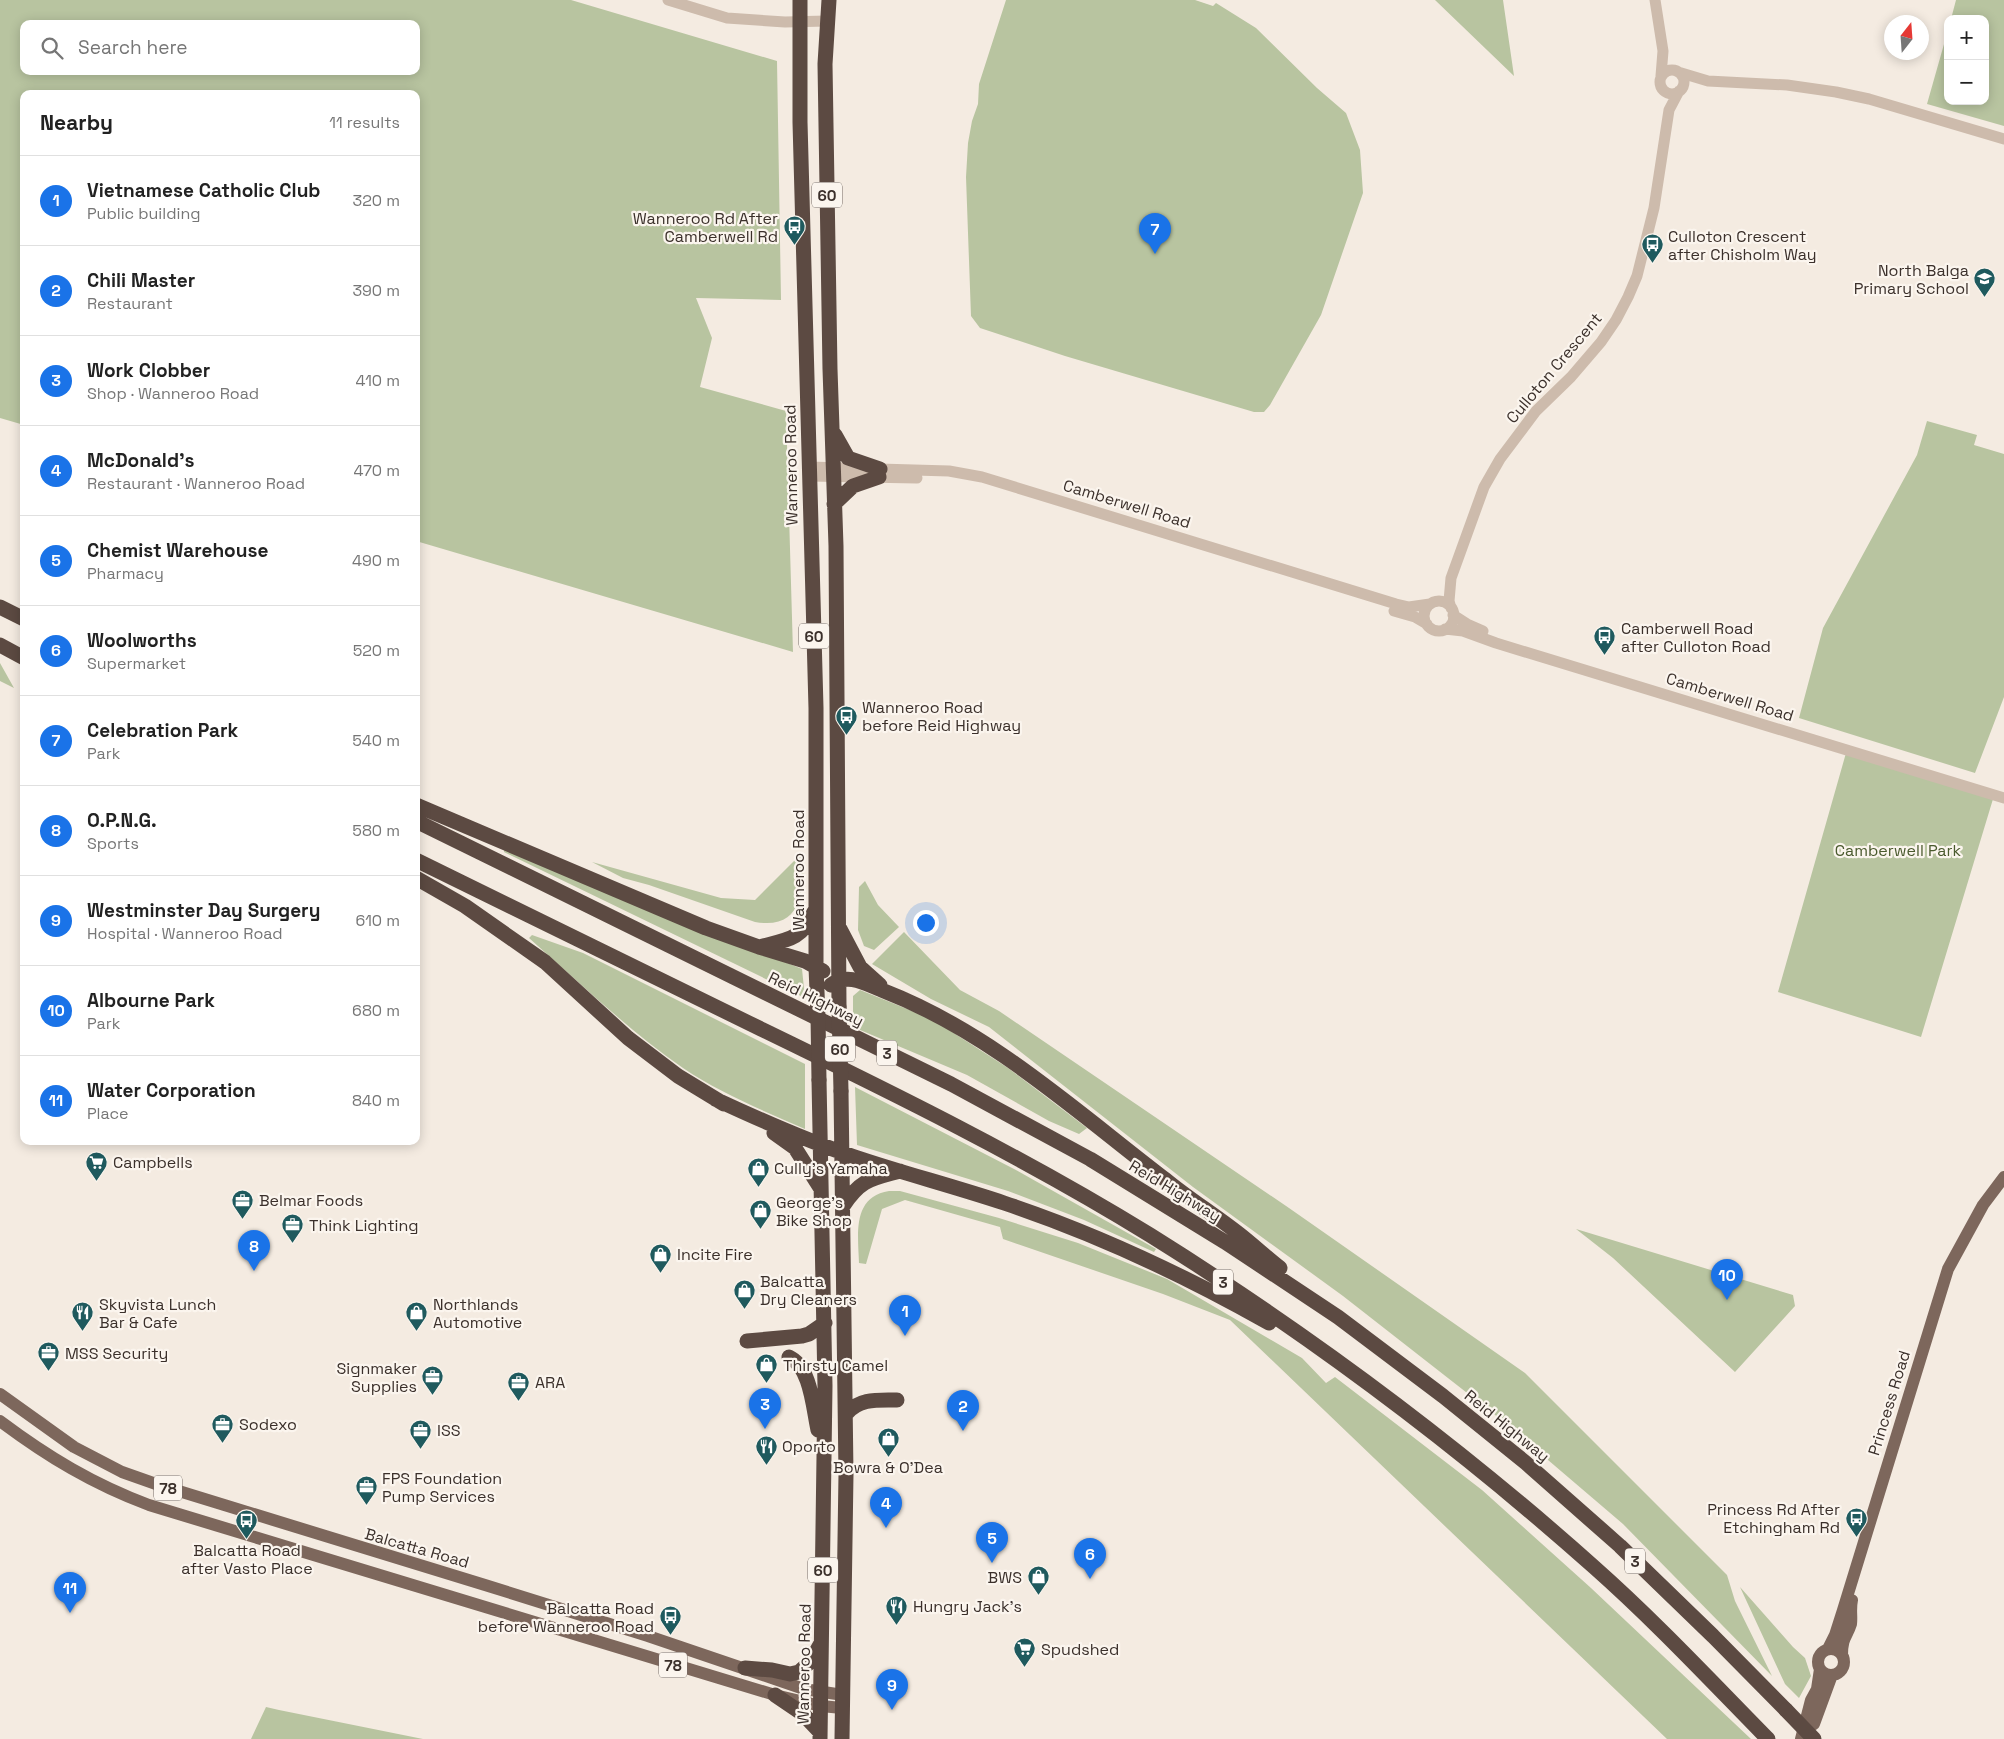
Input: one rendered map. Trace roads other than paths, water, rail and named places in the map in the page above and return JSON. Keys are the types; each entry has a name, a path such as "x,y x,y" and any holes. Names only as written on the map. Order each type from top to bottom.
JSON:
{"highway":[{"name":"Wanneroo Road","path":"800,0 800,122 816,708 816,967 820,1000 818,1016 820,1145 825,1322 825,1498 820,1736"},
{"name":"60","path":"829,0 825,74 830,370 833,432 837,990 841,1090 846,1414 842,1739"},
{"path":"833,432 848,458 880,473"},
{"path":"834,504 852,486 880,473"},
{"path":"0,606 20,617"},
{"path":"0,645 20,656"},
{"path":"420,807 663,910 759,948 805,961 825,973 837,990"},
{"name":"Reid Highway","path":"420,824 960,1089 1090,1159 1225,1242 1338,1318 1443,1396 1526,1463 1620,1546 1713,1636 1814,1739"},
{"name":"3","path":"420,862 868,1081 971,1134 1147,1234 1247,1298 1348,1368 1504,1490 1595,1568 1768,1739"},
{"path":"420,880 465,906 544,962 628,1038 678,1076 777,1134 795,1148 822,1191"},
{"path":"759,948 793,938 805,930 816,909"},
{"path":"838,925 860,967 891,994"},
{"path":"837,990 852,978 891,994 968,1032 1024,1070 1169,1183 1239,1234 1338,1318"},
{"path":"820,1000 828,987 837,990"},
{"path":"715,1099 820,1145 1003,1202 1135,1253 1223,1297 1348,1368"},
{"path":"843,1206 852,1192 862,1184 873,1178 902,1171"},
{"path":"747,1341 802,1336 809,1334 825,1322"},
{"path":"789,1357 800,1364 806,1374 824,1454"},
{"path":"846,1414 850,1409 862,1402 897,1400"},
{"path":"745,1668 772,1670 790,1674 799,1672 811,1661 822,1642"},
{"path":"775,1695 803,1714 820,1736"}],"main road":[{"name":"Princess Road","path":"1828,1649 1841,1616 1948,1269 1983,1205 2004,1177"},
{"name":"Princess Road","path":"1842,1655 1842,1641 1851,1623 1850,1610 1852,1601 1954,1272 1971,1241 2004,1190"},
{"name":"Balcatta Road","path":"0,1394 74,1447 122,1472 745,1668 804,1688 821,1699"},
{"name":"Balcatta Road","path":"0,1421 67,1468 97,1484 149,1505 775,1695 842,1701"},
{"path":"1828,1649 1836,1650 1842,1655 1844,1661 1843,1667 1838,1673 1832,1675 1825,1674 1820,1669 1818,1663 1819,1656 1828,1649"},
{"path":"1801,1739 1811,1700 1817,1689 1820,1669"},
{"path":"1809,1739 1824,1691 1832,1675"}],"street":[{"path":"668,0 727,18 799,22 827,21"},
{"name":"Culloton Crescent","path":"1655,0 1663,52 1660,84 1669,110"},
{"name":"Culloton Crescent","path":"1452,612 1449,601 1451,578 1484,488 1500,459 1536,411 1571,377 1601,342 1616,320 1637,276 1654,208 1669,110 1683,79 1663,52"},
{"path":"1661,76 1667,71 1676,71 1708,81 1787,84 1836,92 1869,99 2004,139"},
{"path":"1664,91 1672,94 1680,89 1708,81"},
{"name":"Camberwell Road","path":"809,471 880,473 949,471 982,477 1396,604 1408,607 1431,603"},
{"name":"Camberwell Road","path":"880,473 980,484 1415,617 1426,624"},
{"name":"Culloton Crescent","path":"1431,603 1451,578"},
{"path":"1445,602 1452,612 1451,624 1446,629 1437,631 1426,624 1425,612 1431,603 1445,602"},
{"name":"Camberwell Road","path":"1452,612 1467,624 1498,637 2004,791"},
{"name":"Camberwell Road","path":"1446,629 1463,631 1496,643 2004,798"}],"place":[{"name":"Wanneroo Rd After Camberwell Rd","path":"794,246"},
{"name":"Celebration Park","path":"1155,254"},
{"name":"Culloton Crescent after Chisholm Way","path":"1652,264"},
{"name":"North Balga Primary School","path":"1985,298"},
{"name":"Camberwell Road after Culloton Road","path":"1605,656"},
{"name":"Wanneroo Road before Reid Highway","path":"846,735"},
{"name":"Campbells","path":"97,1181"},
{"name":"Cully's Yamaha","path":"758,1187"},
{"name":"Belmar Foods","path":"243,1219"},
{"name":"George's Bike Shop","path":"760,1230"},
{"name":"Think Lighting","path":"293,1244"},
{"name":"O.P.N.G.","path":"254,1271"},
{"name":"Incite Fire","path":"661,1273"},
{"name":"Albourne Park","path":"1727,1300"},
{"name":"Balcatta Dry Cleaners","path":"744,1309"},
{"name":"Skyvista Lunch Bar & Cafe","path":"83,1332"},
{"name":"Northlands Automotive","path":"417,1332"},
{"name":"Vietnamese Catholic Club","path":"905,1336"},
{"name":"MSS Security","path":"49,1372"},
{"name":"Thirsty Camel","path":"767,1384"},
{"name":"Signmaker Supplies","path":"433,1396"},
{"name":"ARA","path":"519,1401"},
{"name":"Work Clobber","path":"765,1429"},
{"name":"Chili Master","path":"963,1431"},
{"name":"Sodexo","path":"223,1443"},
{"name":"ISS","path":"421,1449"},
{"name":"Bowra & O'Dea","path":"888,1457"},
{"name":"Oporto","path":"766,1465"},
{"name":"FPS Foundation Pump Services","path":"366,1506"},
{"name":"McDonald's","path":"886,1528"},
{"name":"Princess Rd After Etchingham Rd","path":"1856,1537"},
{"name":"Balcatta Road after Vasto Place","path":"247,1540"},
{"name":"Chemist Warehouse","path":"992,1563"},
{"name":"Woolworths","path":"1090,1579"},
{"name":"BWS","path":"1038,1596"},
{"name":"Water Corporation","path":"70,1613"},
{"name":"Hungry Jack's","path":"897,1625"},
{"name":"Balcatta Road before Wanneroo Road","path":"670,1636"},
{"name":"Spudshed","path":"1025,1668"},
{"name":"Westminster Day Surgery","path":"892,1710"}],"park label":[{"name":"Camberwell Park","path":"1898,850"}]}
